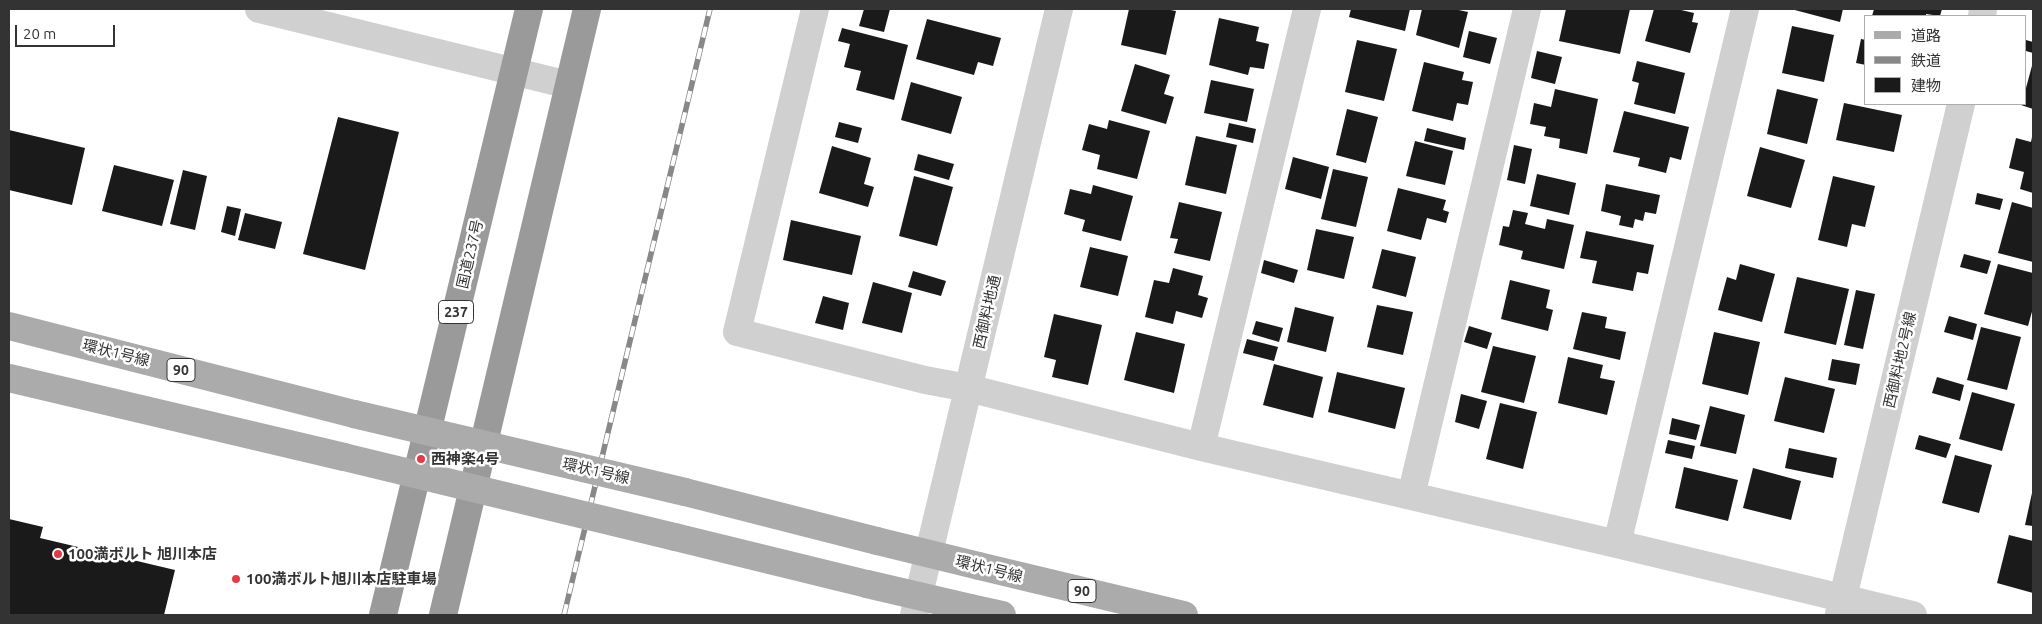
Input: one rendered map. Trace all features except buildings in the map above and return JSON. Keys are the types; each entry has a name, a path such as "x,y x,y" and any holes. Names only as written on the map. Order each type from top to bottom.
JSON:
{"highway":[{"name":"国道237号","path":"383,615 529,9"},
{"path":"443,615 587,9"}],"main road":[{"name":"環状1号線","path":"9,326 354,414 686,492 877,541 1184,615"},
{"path":"9,378 1002,615"}],"street":[{"path":"259,9 569,84"},
{"path":"815,9 737,332 1201,447 1616,544 1841,606 1913,615"},
{"name":"西御料地通","path":"914,615 1059,9"},
{"path":"1201,447 1307,9"},
{"path":"1411,496 1527,9"},
{"path":"1616,544 1745,9"},
{"name":"西御料地2号線","path":"1841,606 1961,105"}],"railway":[{"path":"564,615 710,9"}],"place":[{"name":"西神楽4号","path":"421,459"},
{"name":"100満ボルト 旭川本店","path":"58,554"},
{"name":"100満ボルト旭川本店駐車場","path":"236,579"}]}
